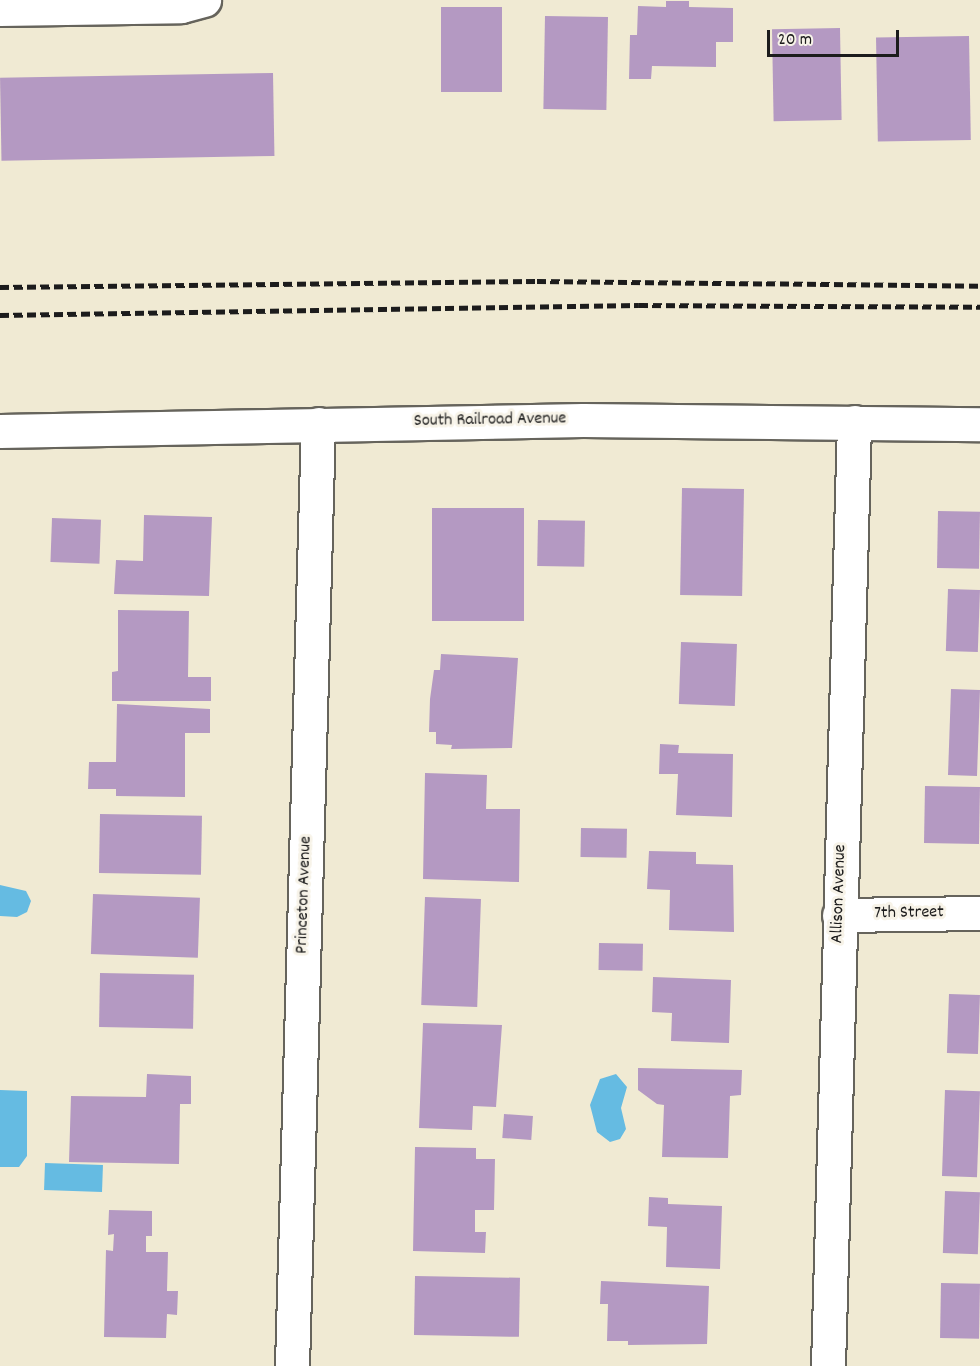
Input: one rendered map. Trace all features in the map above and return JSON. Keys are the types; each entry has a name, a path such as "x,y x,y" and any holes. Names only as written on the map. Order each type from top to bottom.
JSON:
{"street":[{"path":"0,9 181,6 204,0"},
{"name":"South Railroad Avenue","path":"0,431 583,420 980,424"},
{"name":"Allison Avenue","path":"828,1366 854,422"},
{"name":"Princeton Avenue","path":"292,1366 318,424"},
{"name":"7th Street","path":"839,915 980,913"}],"water":[{"path":"0,885 26,891 31,901 27,912 17,917 0,916"},
{"path":"616,1074 627,1087 621,1108 626,1129 620,1139 610,1142 597,1132 590,1105 600,1079"},
{"path":"0,1090 27,1091 27,1156 19,1167 0,1167"},
{"path":"45,1163 103,1165 102,1192 44,1190"}],"building":[{"path":"666,1 689,1 689,7 733,8 733,42 716,42 716,67 652,66 651,79 629,79 630,35 637,35 638,6 666,7"},
{"path":"441,7 502,7 502,92 441,92"},
{"path":"545,16 608,17 606,110 543,109"},
{"path":"840,28 842,120 774,121 772,29"},
{"path":"969,36 971,140 878,142 876,38"},
{"path":"273,73 274,156 1,161 0,78"},
{"path":"682,488 744,489 742,596 680,595"},
{"path":"432,508 524,508 524,621 432,621"},
{"path":"938,511 980,512 979,569 937,568"},
{"path":"144,515 212,517 209,596 114,594 116,560 143,561"},
{"path":"52,518 101,520 99,564 50,562"},
{"path":"538,520 585,521 584,567 537,566"},
{"path":"948,589 980,590 978,652 946,651"},
{"path":"118,610 189,611 188,677 211,677 211,701 112,701 112,672 118,671"},
{"path":"681,642 737,644 735,706 679,704"},
{"path":"441,654 518,658 512,748 451,749 452,745 436,744 436,732 429,732 430,699 434,670 440,670"},
{"path":"951,689 980,690 977,776 948,775"},
{"path":"117,704 210,709 210,733 185,733 185,797 116,796 116,789 88,789 89,762 116,762"},
{"path":"660,744 679,745 678,753 733,754 732,817 676,815 678,774 659,774"},
{"path":"425,773 487,775 486,809 520,809 519,882 423,879"},
{"path":"925,786 980,787 979,844 924,843"},
{"path":"100,814 202,816 201,875 99,873"},
{"path":"581,828 627,829 626,858 580,857"},
{"path":"649,851 696,852 696,864 733,865 734,932 669,930 670,890 647,889"},
{"path":"93,894 200,898 198,958 91,954"},
{"path":"425,897 481,899 477,1007 421,1005"},
{"path":"599,943 643,944 643,971 599,970"},
{"path":"100,973 194,975 193,1029 99,1027"},
{"path":"653,977 731,980 729,1043 671,1041 672,1013 652,1012"},
{"path":"949,994 980,995 978,1054 947,1053"},
{"path":"423,1023 502,1025 496,1107 473,1106 472,1130 419,1128"},
{"path":"638,1068 742,1070 741,1095 730,1096 728,1158 662,1157 664,1105 657,1104 638,1090"},
{"path":"147,1074 191,1076 191,1104 180,1104 179,1164 69,1162 71,1096 146,1097"},
{"path":"945,1090 980,1091 977,1177 942,1176"},
{"path":"504,1114 533,1116 531,1140 502,1138"},
{"path":"415,1147 476,1148 476,1159 495,1159 494,1210 475,1210 475,1232 486,1232 485,1253 413,1251"},
{"path":"945,1191 980,1192 978,1254 943,1253"},
{"path":"649,1197 668,1198 668,1204 722,1206 720,1269 666,1267 667,1227 648,1226"},
{"path":"109,1210 152,1211 152,1236 146,1236 146,1252 168,1252 167,1291 178,1291 177,1315 167,1314 166,1338 104,1337 106,1250 113,1251 114,1234 108,1235"},
{"path":"415,1276 520,1278 519,1337 414,1335"},
{"path":"601,1281 709,1286 707,1344 628,1345 628,1341 607,1341 608,1304 600,1304"},
{"path":"941,1283 980,1284 979,1339 940,1338"}],"railway":[{"path":"0,287 537,281 980,286"},
{"path":"0,315 639,305 980,307"}]}
